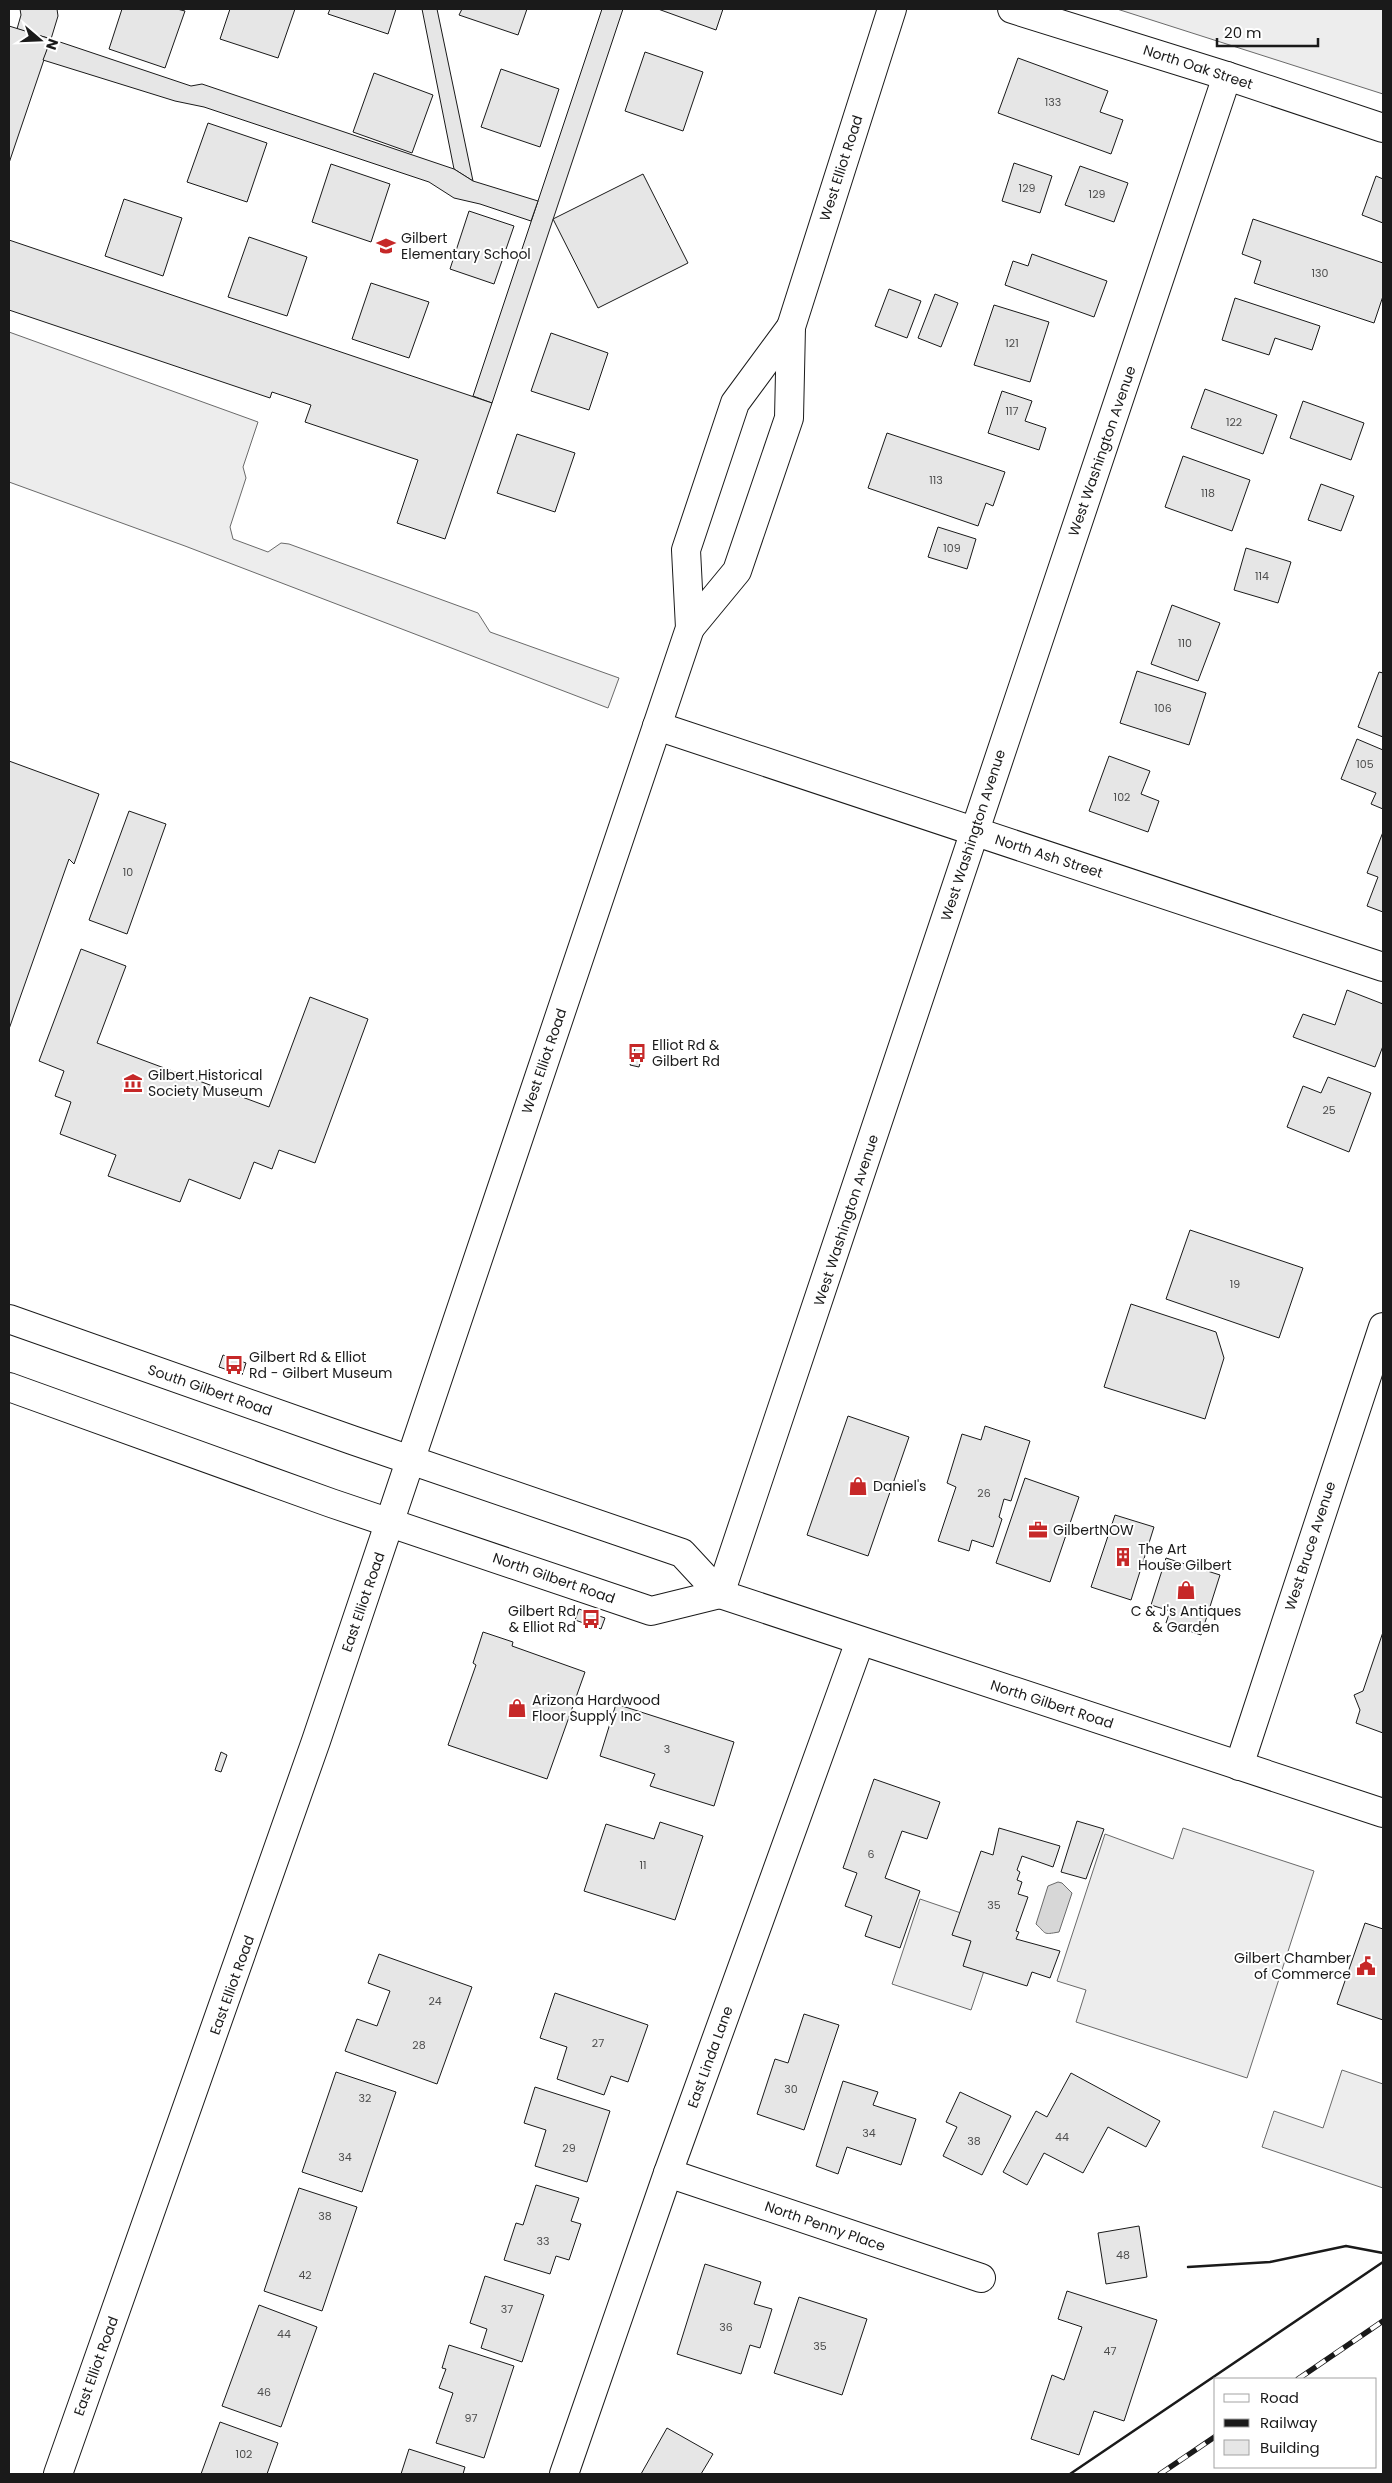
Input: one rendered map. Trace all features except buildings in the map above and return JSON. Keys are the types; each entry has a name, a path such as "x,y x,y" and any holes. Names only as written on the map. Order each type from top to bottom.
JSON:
{"main road":[{"name":"West Elliot Road","path":"400,1493 690,628 737,571 789,418 791,327 892,9"},
{"name":"North Oak Street","path":"1012,9 1227,76 1383,128"},
{"name":"West Washington Avenue","path":"720,1594 1227,76"},
{"name":"West Elliot Road","path":"690,628 686,550 701,505 736,403 791,327"},
{"name":"North Ash Street","path":"657,726 1383,967"},
{"name":"South Gilbert Road","path":"9,1319 411,1460"},
{"name":"West Bruce Avenue","path":"1238,1766 1383,1327"},
{"path":"9,1387 390,1522"},
{"name":"North Gilbert Road","path":"411,1460 682,1553 720,1594 1383,1813"},
{"name":"East Elliot Road","path":"58,2474 262,1900 400,1493"},
{"name":"North Gilbert Road","path":"390,1522 651,1611 720,1594"},
{"name":"East Linda Lane","path":"564,2474 668,2173 860,1641"},
{"name":"North Penny Place","path":"668,2173 981,2278"}],"shaded area":[{"path":"1117,9 1383,9 1383,94"},
{"path":"9,332 258,422 243,467 246,478 230,527 233,539 268,552 281,543 289,544 478,613 490,632 619,678 608,708 185,546 9,482"},
{"path":"1183,1828 1314,1871 1247,2078 1076,2022 1086,1990 1057,1981 1105,1834 1173,1859"},
{"path":"1058,1882 1062,1883 1072,1893 1059,1932 1047,1933 1036,1924 1048,1886"},
{"path":"920,1899 999,1926 971,2010 892,1984"},
{"path":"1342,2070 1383,2084 1383,2188 1262,2147 1274,2111 1323,2128"}],"railway":[{"path":"1299,2378 1383,2321"},
{"path":"1160,2474 1214,2437"}],"wall":[{"path":"1188,2267 1270,2262 1346,2246 1383,2253"},
{"path":"1070,2474 1383,2262"}],"place":[{"name":"Gilbert Elementary School","path":"386,246"},
{"name":"Elliot Rd & Gilbert Rd","path":"637,1053"},
{"name":"Gilbert Historical Society Museum","path":"133,1083"},
{"name":"Gilbert Rd & Elliot Rd - Gilbert Museum","path":"234,1365"},
{"name":"Daniel's","path":"858,1486"},
{"name":"GilbertNOW","path":"1038,1530"},
{"name":"The Art House Gilbert","path":"1123,1557"},
{"name":"C & J's Antiques & Garden","path":"1186,1590"},
{"name":"Gilbert Rd & Elliot Rd","path":"591,1619"},
{"name":"Arizona Hardwood Floor Supply Inc","path":"517,1708"},
{"name":"Gilbert Chamber of Commerce","path":"1366,1966"}]}
